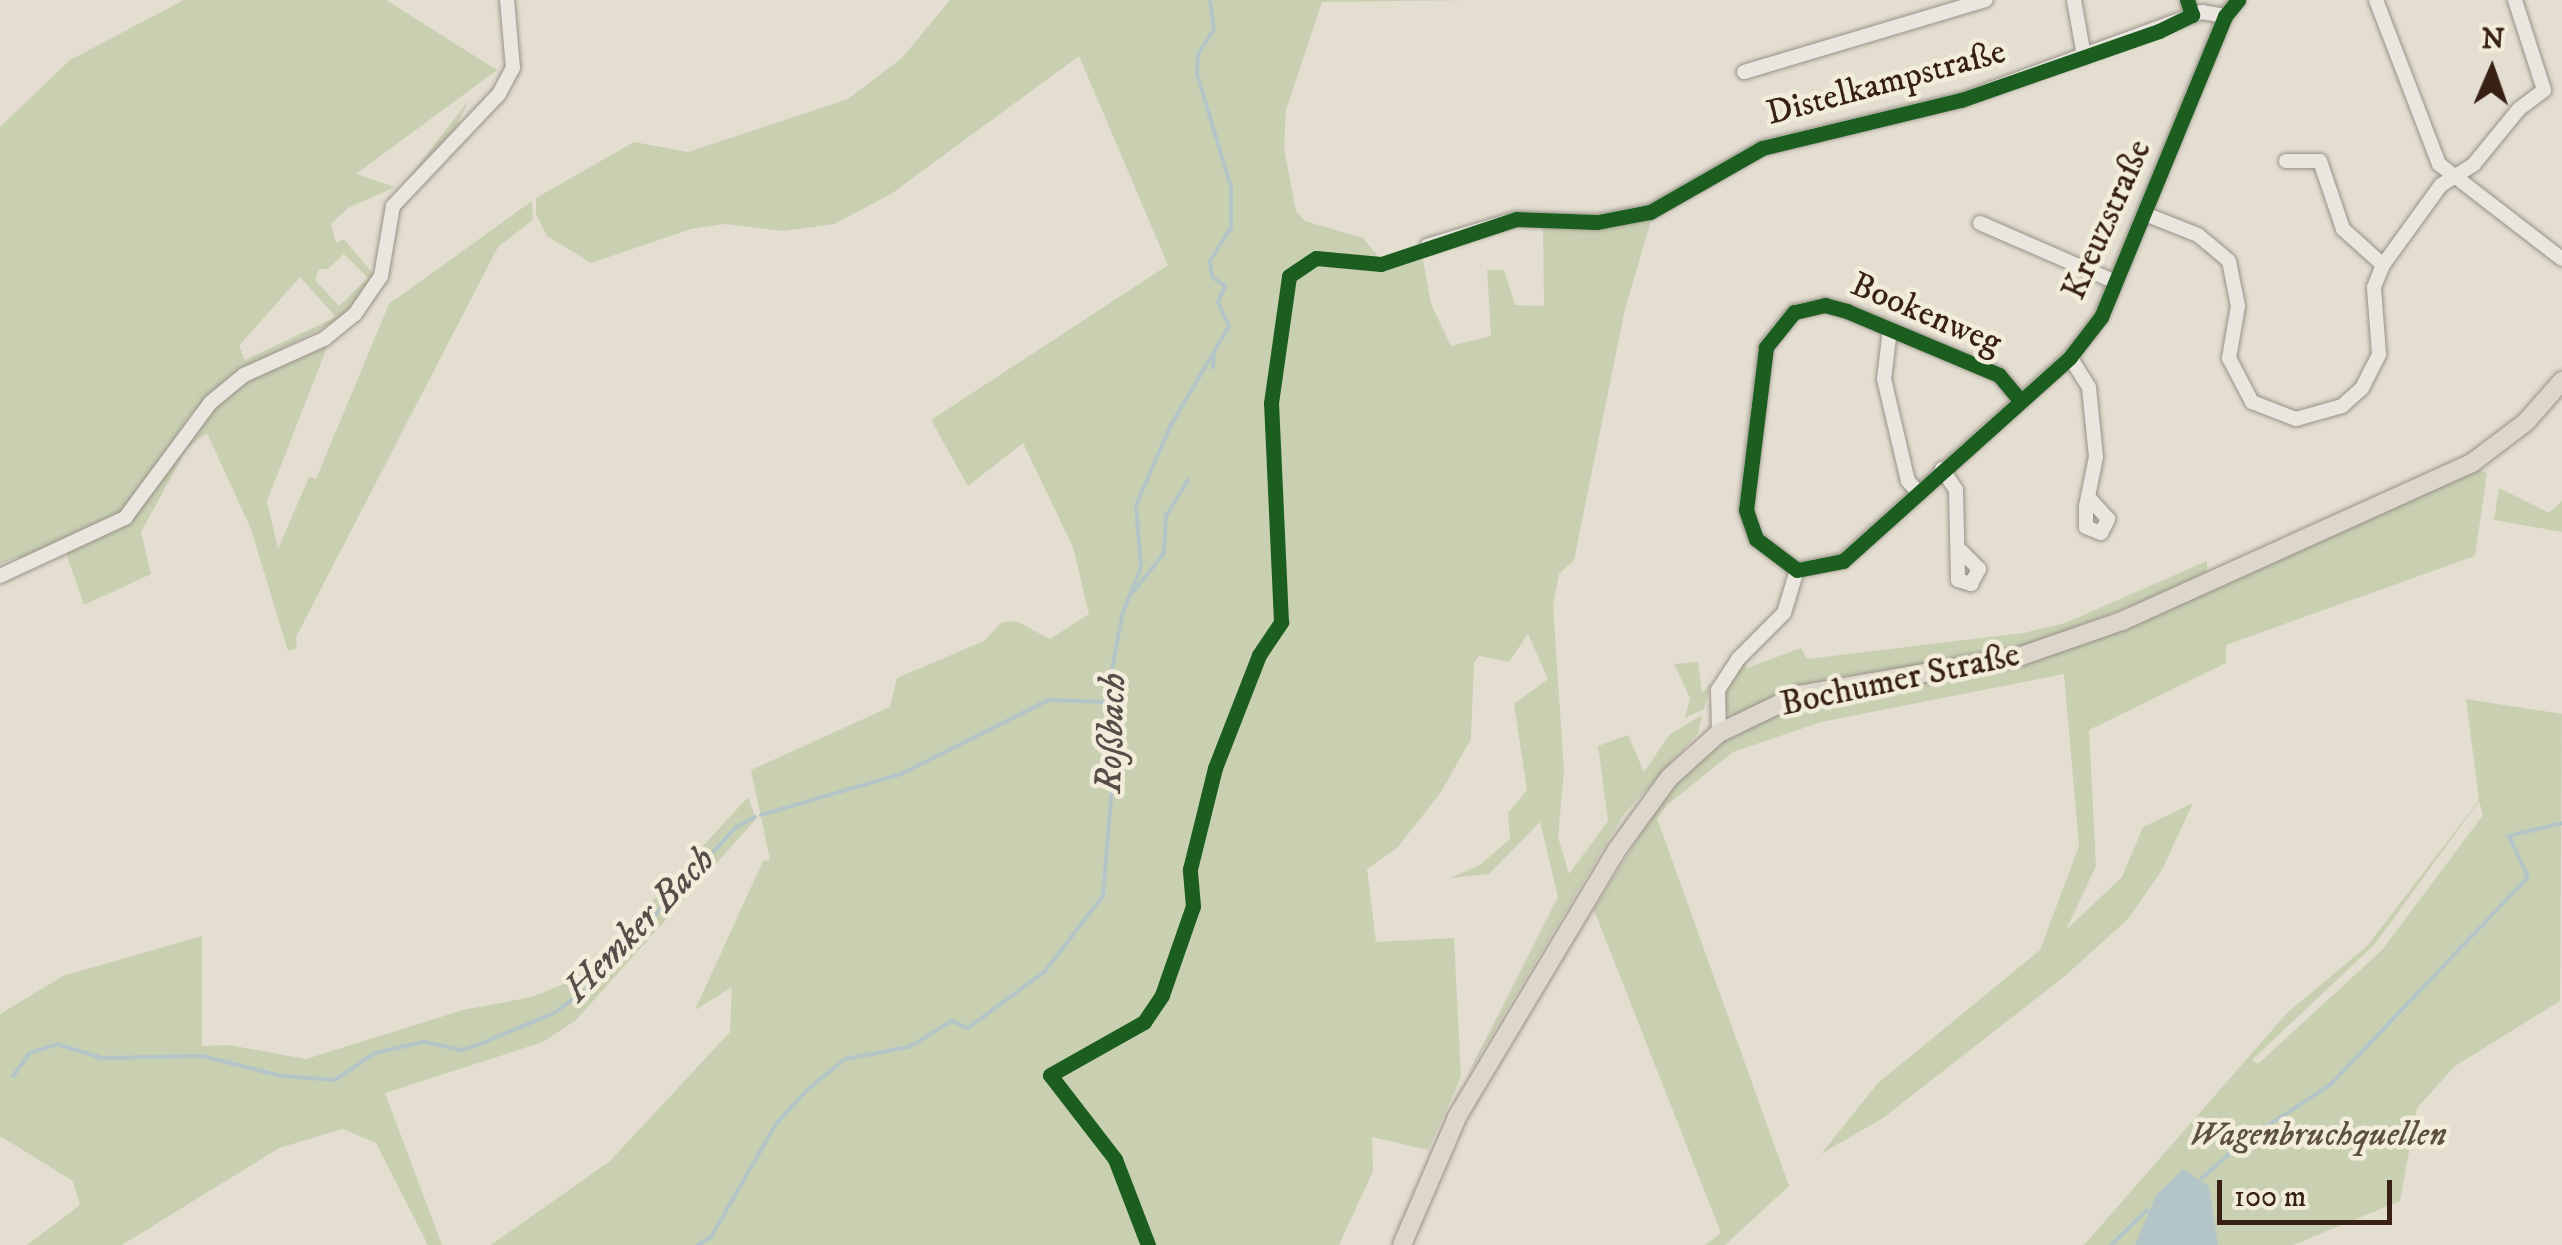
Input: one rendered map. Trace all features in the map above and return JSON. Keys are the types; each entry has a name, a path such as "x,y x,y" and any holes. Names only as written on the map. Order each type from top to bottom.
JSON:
{"main road":[{"name":"Bochumer Straße","path":"1402,1245 1457,1117 1616,850 1669,778 1718,733 1798,695 2008,658 2122,620 2472,463 2526,422 2562,380"}],"street":[{"path":"0,576 125,518 210,403 244,375 324,339 354,314 380,276 393,206 500,94 513,68 507,0"},
{"name":"Distelkampstraße","path":"1744,72 1986,0"},
{"path":"2074,0 2084,56"},
{"name":"Kreuzstraße","path":"1797,570 1843,562 2019,399 2070,357 2101,317 2225,16 2238,0"},
{"path":"2376,0 2430,150 2452,177 2562,259"},
{"path":"2145,214 2198,235 2228,261 2238,293 2229,344 2233,374 2252,402 2284,418 2309,419 2342,406 2370,376 2381,338 2374,287 2383,266 2452,177 2474,164 2510,118 2544,90 2515,0"},
{"path":"2189,7 2225,16"},
{"name":"Distelkampstraße","path":"1427,246 1516,219 1598,222 1650,212 1762,148 1961,100 2084,56 2189,7"},
{"path":"2286,161 2320,161 2343,229 2383,266"},
{"name":"Kreuzstraße","path":"1980,223 2116,282"},
{"name":"Bookenweg","path":"1797,570 1762,547 1746,510 1766,348 1784,319 1816,306 1890,329 1999,375 2019,399"},
{"name":"Bookenweg","path":"1890,329 1884,379 1908,481 1918,492"},
{"path":"2070,357 2089,388 2096,456 2090,500"},
{"path":"1942,469 1956,490 1961,551"},
{"path":"1718,733 1718,690 1738,658 1784,613 1797,570"}],"green space":[{"path":"184,0 386,0 497,70 356,174 395,187 348,208 331,224 336,243 344,239 374,275 344,317 229,376 189,417 123,514 20,563 17,557 0,564 0,127 70,60","holes":["344,254 368,278 339,306 315,280 319,269 328,269","300,277 336,317 245,360 239,346"]},
{"path":"950,0 1474,0 1322,2 1286,110 1284,148 1296,211 1305,221 1363,238 1381,260 1367,264 1422,255 1431,304 1451,346 1491,336 1487,270 1504,270 1515,305 1544,306 1543,224 1651,221 1625,309 1574,560 1559,574 1553,605 1564,771 1558,837 1569,874 1608,821 1598,746 1628,735 1644,772 1670,734 1702,715 1698,733 1624,814 1467,1076 1558,897 1540,822 1489,874 1450,878 1480,865 1510,839 1508,813 1527,790 1514,704 1548,679 1528,634 1509,662 1479,656 1474,663 1471,739 1441,792 1398,847 1367,869 1376,942 1454,938 1461,1077 1428,1150 1372,1137 1373,1171 1339,1245 491,1245 610,1161 730,1032 732,987 695,1010 763,861 770,860 751,770 890,707 897,678 984,641 1001,623 1016,621 1050,639 1089,614 1073,547 1023,443 968,486 931,420 1168,265 1079,56 891,194 834,224 783,231 724,224 691,229 591,263 547,236 536,214 536,198 634,142 688,152 848,99 902,58"},
{"path":"469,100 454,131 406,181"},
{"path":"532,201 533,220 498,247 296,637 297,648 288,651 251,529 207,433 187,448 141,532 151,574 84,605 66,553 104,535 197,422 248,380 328,345 267,501 278,549 309,477 316,479 389,304"},
{"path":"2475,468 2487,473 2475,556 2226,645 2226,663 2089,730 2096,866 2066,930 2122,877 2143,827 2193,803 2162,870 2128,919 2065,976 1883,1118 1821,1154 1878,1083 2040,950 2079,846 2064,674 1821,722 1733,752 1666,806 1657,818 1789,1186 1725,1245 1705,1245 1721,1233 1594,910 1668,790 1727,737 1802,701 2000,670 2057,653"},
{"path":"2499,488 2549,513 2562,501 2562,532 2494,520"},
{"path":"2207,561 2207,572 2175,589 2014,650 1834,678 1733,716 1723,710 1728,685 1743,662 1747,668 1801,648 1807,659 2023,633 2065,623"},
{"path":"1698,662 1702,693 1711,683 1704,709 1685,718 1690,698 1674,664"},
{"name":"Wagenbruchquellen","path":"2466,699 2562,714 2560,1001 2455,1066 2417,1108 2400,1201 2293,1245 2084,1245 2287,1013 2367,946 2479,800","holes":["2479,801 2483,815 2382,950 2258,1064 2252,1060 2375,944"]},
{"path":"748,797 756,819 576,1020 543,1042 385,1093 442,1245 428,1245 376,1143 343,1129 279,1148 122,1245 27,1245 80,1205 73,1181 0,1136 0,1014 63,976 202,936 202,1046 229,1045 306,1059 463,1010 532,997 571,981 601,957"}],"shaded area":[{"path":"2183,1169 2209,1186 2218,1245 2135,1245 2156,1195"}],"waterway":[{"name":"Roßbach","path":"698,1245 711,1237 776,1124 806,1091 845,1059 909,1047 952,1021 968,1028 1045,971 1103,896 1113,775 1106,700 1123,612 1141,567 1136,505 1171,425 1229,326 1218,302 1225,286 1212,277 1210,261 1231,228 1231,187 1197,74 1198,54 1214,29 1210,0"},
{"path":"1213,368 1214,353"},
{"path":"1134,591 1164,553 1166,516 1188,480"},
{"name":"Hemker Bach","path":"761,815 901,774 1048,700 1107,702"},
{"name":"Hemker Bach","path":"13,1076 30,1053 57,1044 102,1058 202,1056 281,1076 335,1080 375,1053 424,1042 462,1050 480,1044 554,1013 588,988 735,828 755,817"},
{"path":"2202,1178 2244,1141 2330,1085 2528,877 2509,836 2562,823"},
{"path":"2111,1245 2147,1210"}],"cycle path":[{"path":"1148,1245 1115,1159 1050,1075 1144,1022 1162,995 1193,906 1190,869 1215,768 1259,655 1281,622 1271,403 1289,276 1316,258 1381,264 1516,219 1597,222 1650,212 1762,148 1961,100 2159,31 2192,15 2187,0"},
{"path":"2019,399 1999,375 1847,311 1825,305 1794,312 1766,347 1746,510 1756,539 1797,570 1843,561 2070,357 2101,317 2225,16 2238,0"}]}
